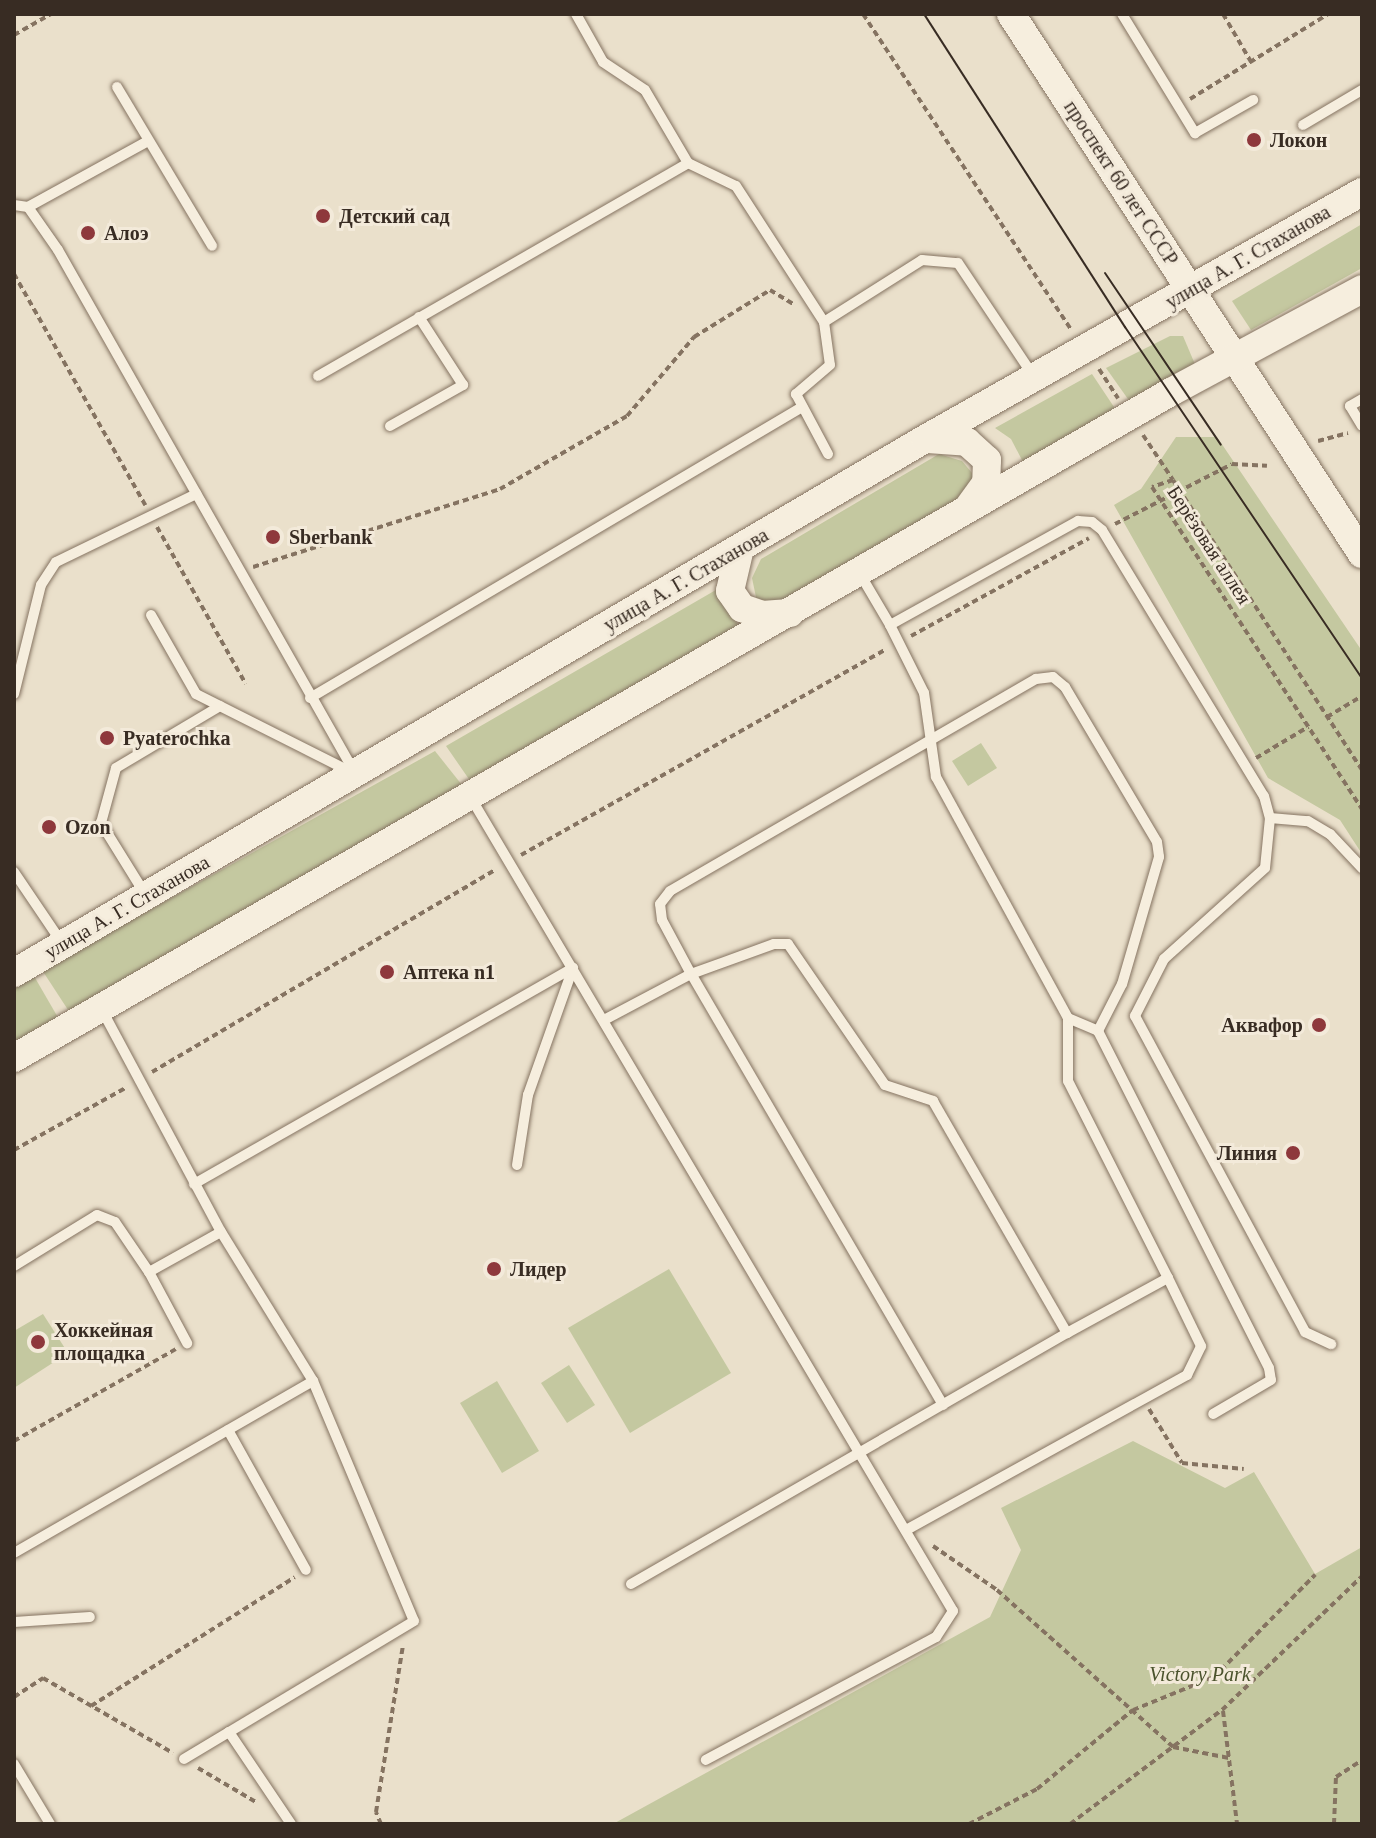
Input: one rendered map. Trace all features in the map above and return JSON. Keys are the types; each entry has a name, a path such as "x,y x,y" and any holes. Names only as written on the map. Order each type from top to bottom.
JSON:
{"main road":[{"name":"проспект 60 лет СССР","path":"1011,14 1362,554"},
{"name":"улица А. Г. Стаханова","path":"14,973 925,439 1362,192"},
{"path":"14,1058 966,510 1362,289"},
{"path":"925,439 949,437 967,442 987,460 986,483 966,510"},
{"path":"740,548 730,591 742,608 762,615 790,613"}],"lane":[{"path":"576,14 603,62 645,90 688,163 736,186 824,322 830,365 796,394 828,454"},
{"path":"1122,14 1195,133 1253,100"},
{"path":"117,87 212,246"},
{"path":"1303,125 1362,90"},
{"path":"14,205 28,207 148,141"},
{"path":"318,376 688,163"},
{"path":"28,207 58,250 310,698 356,774"},
{"path":"824,322 922,260 958,263 1034,378"},
{"path":"390,426 463,385 419,317"},
{"path":"1362,399 1350,406 1362,428"},
{"path":"310,698 802,407"},
{"path":"14,694 41,585 56,562 196,494"},
{"path":"890,625 1078,521 1092,522 1102,530 1264,796 1270,818 1265,868 1164,959 1135,1016 1305,1332 1331,1344"},
{"path":"859,572 924,693 942,791 1068,1018 1068,1081 1201,1346 1187,1375 908,1529"},
{"path":"151,615 196,694 356,774"},
{"path":"943,1405 691,974 662,920 664,896 1036,679 1053,677 1065,687 1157,842 1158,869 1122,984 1098,1031"},
{"path":"146,896 101,823 116,768 220,706"},
{"path":"470,796 908,1529 953,1611 936,1637 706,1760"},
{"path":"1270,818 1308,821 1330,834 1362,868"},
{"path":"14,872 63,945"},
{"path":"604,1020 691,974 774,944 794,947 885,1085 933,1101 1067,1333"},
{"path":"517,1165 528,1095 573,968"},
{"path":"194,1184 573,968"},
{"path":"101,1009 221,1232 313,1381 414,1621 184,1759"},
{"path":"1068,1018 1098,1031 1269,1368 1271,1380 1213,1414"},
{"path":"14,1266 97,1215 115,1222 149,1272 187,1343"},
{"path":"149,1272 221,1232"},
{"path":"631,1584 1168,1278"},
{"path":"14,1553 313,1381"},
{"path":"228,1430 306,1570"},
{"path":"14,1622 90,1617"},
{"path":"229,1732 289,1822"},
{"path":"14,1764 50,1824"}],"path":[{"path":"14,35 51,14"},
{"path":"863,14 1173,480"},
{"path":"1223,14 1251,62"},
{"path":"1178,105 1328,14"},
{"path":"14,274 246,684"},
{"path":"239,572 500,489 627,416 694,337 770,290 824,322"},
{"path":"1316,441 1362,428"},
{"path":"14,1150 509,861 1102,530 1182,493 1232,464 1267,466"},
{"name":"Берёзовая аллея","path":"1362,770 1173,480 1152,487 1362,809"},
{"path":"1327,717 1362,696"},
{"path":"1246,764 1308,727"},
{"path":"14,1441 187,1343"},
{"path":"1143,1399 1182,1463 1244,1469"},
{"path":"908,1529 997,1590 1173,1747 1229,1758"},
{"path":"91,1706 306,1570"},
{"path":"969,1824 1037,1789 1133,1710 1214,1677 1315,1575"},
{"path":"1070,1824 1222,1710 1362,1576"},
{"path":"381,1824 376,1812 409,1611"},
{"path":"14,1697 43,1678 289,1822"},
{"path":"1222,1710 1237,1824"},
{"path":"1334,1824 1336,1777 1362,1760"}],"green space":[{"path":"1362,224 1362,268 1251,330 1232,301"},
{"path":"1170,336 1183,336 1197,369 1135,409 1106,368"},
{"path":"1092,374 1120,416 1023,462 1011,439 995,428"},
{"path":"1176,437 1217,437 1362,651 1362,854 1340,820 1268,778 1114,505 1141,489"},
{"path":"939,454 962,461 972,473 974,482 961,504 790,606 757,602 752,578 761,559"},
{"path":"721,587 723,604 739,626 473,785 446,746"},
{"path":"981,743 997,768 968,786 952,761"},
{"path":"435,751 466,790 72,1016 42,970"},
{"path":"34,976 60,1021 14,1048 14,989"},
{"path":"669,1269 731,1373 630,1433 568,1328"},
{"name":"Хоккейная площадка","path":"43,1314 68,1353 14,1388 14,1331"},
{"path":"569,1365 595,1405 567,1423 541,1383"},
{"path":"497,1381 539,1451 502,1473 460,1403"},
{"name":"Victory Park","path":"1133,1441 1225,1488 1254,1472 1315,1574 1362,1547 1362,1824 613,1824 990,1617 1021,1550 1001,1508"}],"tram line":[{"path":"924,14 1125,327 1362,679"},
{"path":"1105,273 1221,445"}],"place":[{"name":"Локон","path":"1254,140"},
{"name":"Детский сад","path":"323,216"},
{"name":"Алоэ","path":"88,233"},
{"name":"Sberbank","path":"273,537"},
{"name":"Pyaterochka","path":"107,738"},
{"name":"Ozon","path":"49,827"},
{"name":"Аптека n1","path":"387,972"},
{"name":"Аквафор","path":"1319,1025"},
{"name":"Линия","path":"1293,1153"},
{"name":"Лидер","path":"494,1269"},
{"name":"Хоккейная площадка","path":"38,1342"}]}
